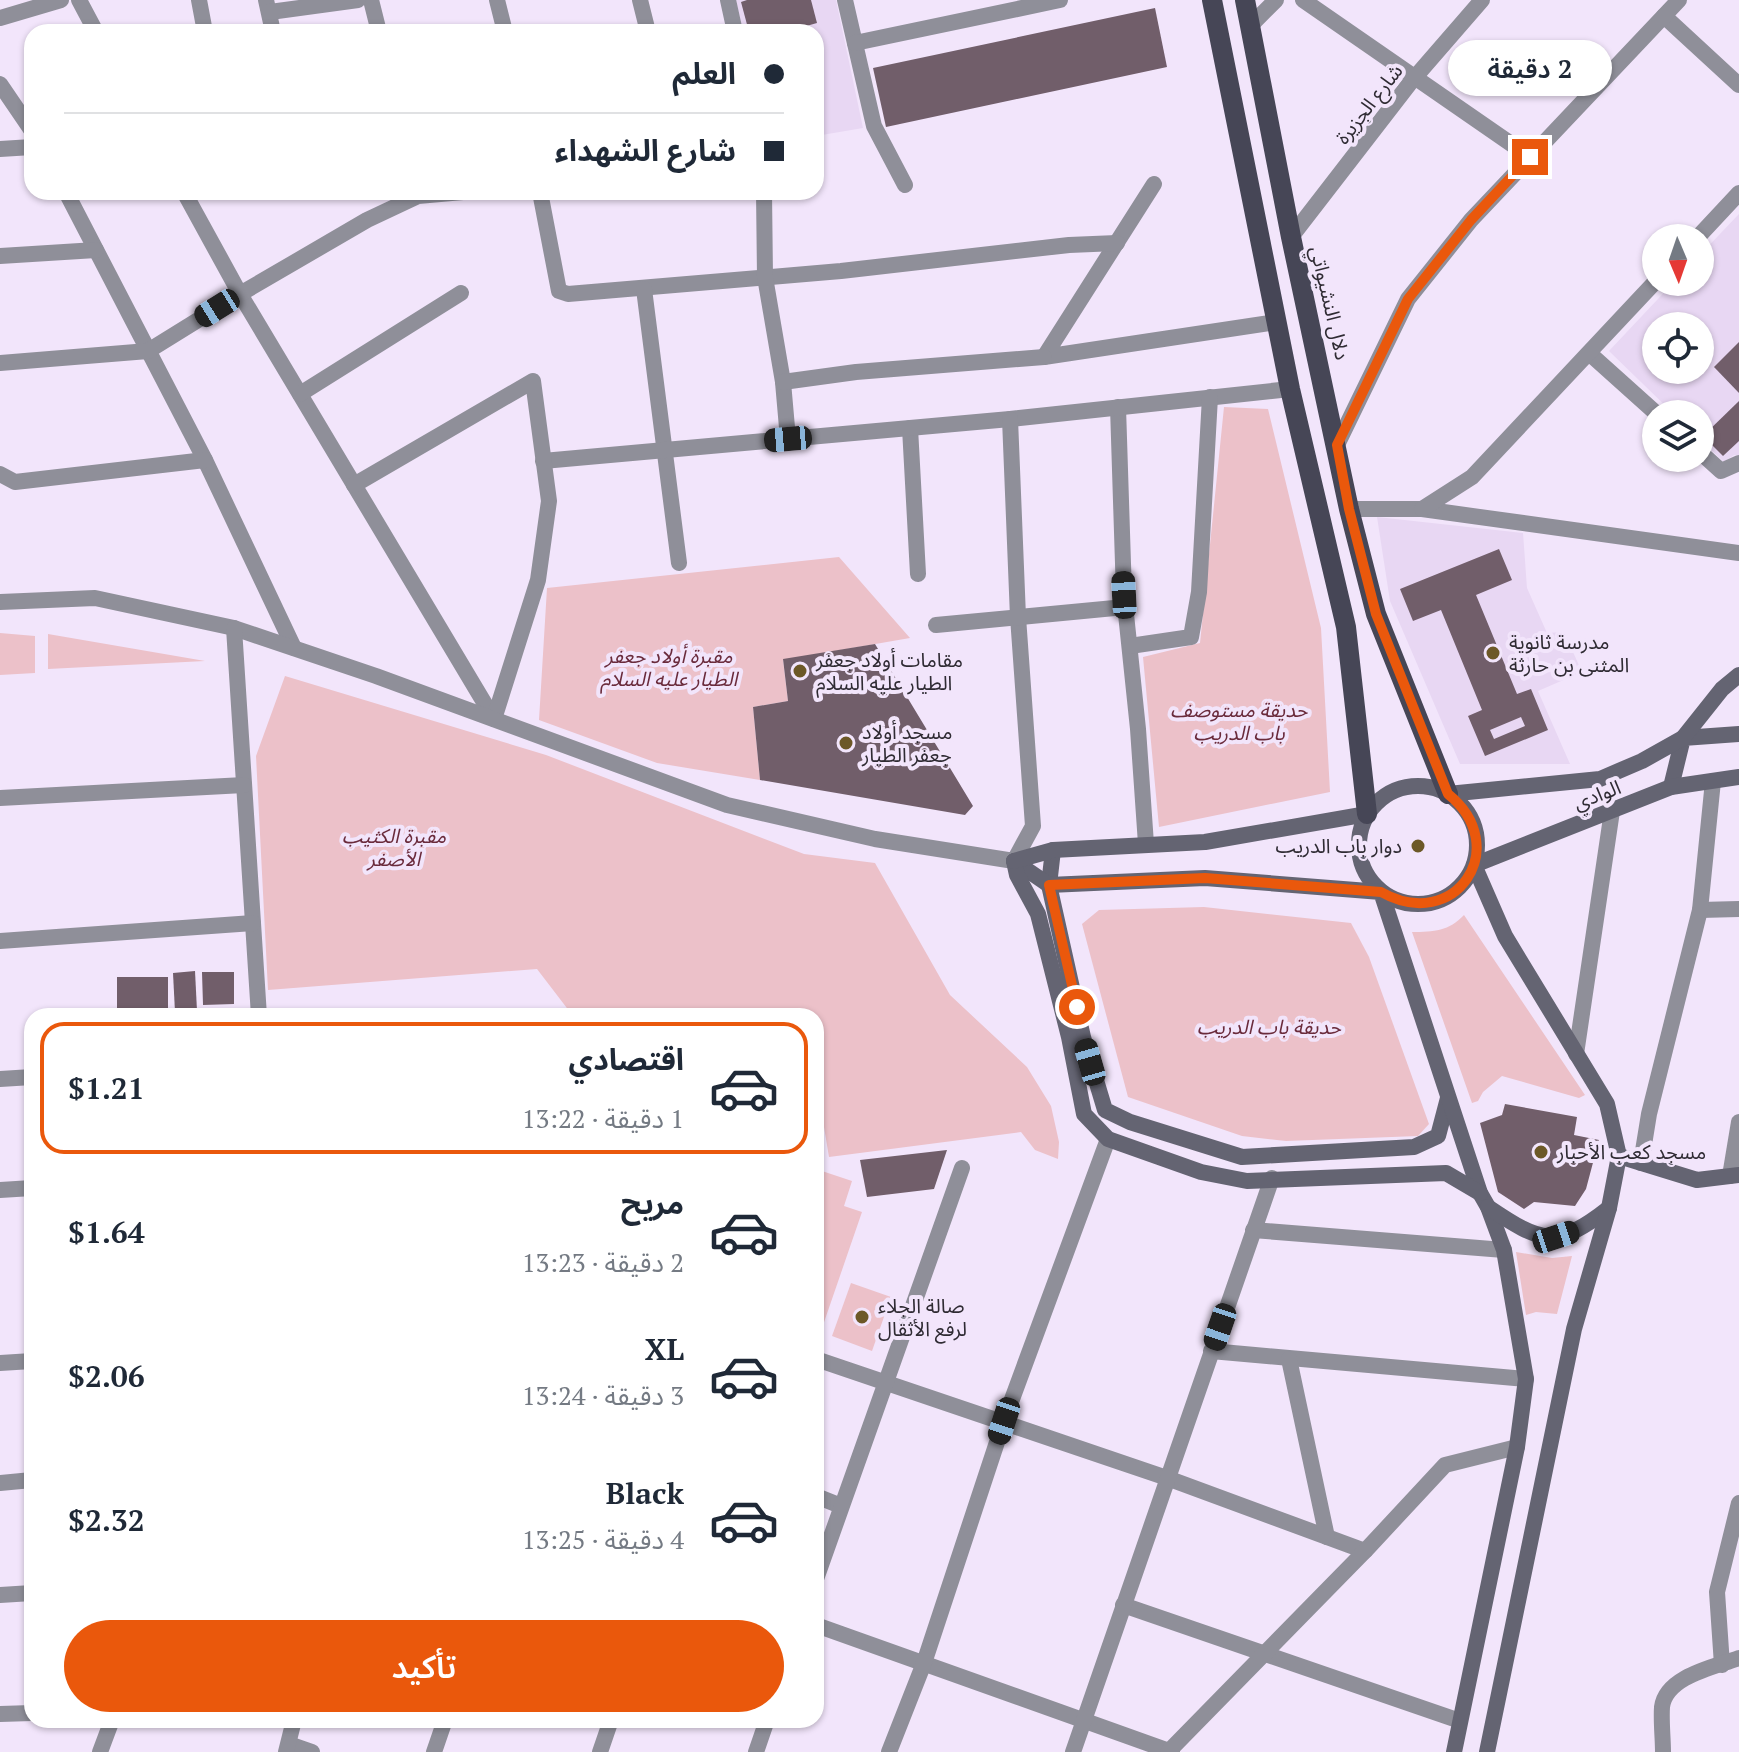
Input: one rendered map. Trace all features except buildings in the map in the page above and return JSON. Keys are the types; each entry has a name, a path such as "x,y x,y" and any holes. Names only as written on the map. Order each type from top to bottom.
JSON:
{"main road":[{"path":"1212,0 1290,389 1346,627 1367,814"},
{"name":"دلال النشيواتي","path":"1245,0 1349,509 1376,614 1448,794"},
{"path":"1448,794 1464,807 1474,825 1478,845 1474,865 1465,882 1452,895 1416,905 1397,901 1381,892 1369,879 1360,856 1360,830 1367,814 1379,800 1395,791 1421,787 1448,794 1600,779 1642,761 1683,738 1722,689 1739,675"},
{"path":"1683,738 1739,734"},
{"path":"1671,787 1683,738"},
{"name":"الوادي","path":"1474,865 1671,787 1739,777"},
{"path":"1014,861 1053,850 1205,842 1367,814"},
{"path":"1053,850 1049,885 1083,1037 1105,1110 1108,1139"},
{"path":"1014,861 1049,885 1205,878 1381,892"},
{"path":"1014,861 1017,875 1038,914 1069,1037 1084,1114 1108,1139 1201,1172 1247,1181 1446,1173 1524,1231 1556,1237 1583,1228 1609,1208"},
{"path":"1474,865 1505,936 1607,1104 1619,1156 1609,1208 1574,1329 1487,1752"},
{"path":"1381,892 1448,1098 1504,1250 1526,1379 1517,1447 1454,1752"},
{"path":"1105,1110 1130,1122 1242,1157 1414,1147 1438,1136 1448,1098"},
{"path":"1619,1156 1697,1180 1735,1176"}],"street":[{"path":"0,18 61,0"},
{"path":"79,0 92,24"},
{"path":"199,0 204,24"},
{"path":"268,6 358,0"},
{"path":"371,0 377,24"},
{"path":"497,0 503,24"},
{"path":"640,0 646,24"},
{"path":"728,0 733,24"},
{"path":"845,0 874,126 905,185"},
{"path":"855,43 1060,0"},
{"path":"1250,26 1276,0"},
{"path":"1303,0 1530,157"},
{"name":"شارع الجزيرة","path":"1291,237 1416,76 1482,0"},
{"path":"1337,445 1408,299 1471,220 1679,0"},
{"path":"1664,16 1739,85"},
{"path":"0,84 24,119"},
{"path":"0,149 24,148"},
{"path":"1044,357 1154,184"},
{"path":"1710,224 1739,193"},
{"path":"70,200 205,460 294,648"},
{"path":"188,200 240,294 494,719"},
{"path":"0,363 148,351 240,294 406,200"},
{"path":"542,200 559,291 568,294 644,289 1069,245 1117,243"},
{"path":"764,200 765,277 783,382 788,439"},
{"path":"0,256 96,250"},
{"path":"644,289 679,563"},
{"path":"300,394 461,293"},
{"path":"1422,509 1472,477 1642,296"},
{"path":"783,382 888,369 1044,357 1276,322"},
{"path":"1589,353 1642,401"},
{"path":"354,485 533,381 549,501 538,580 494,719"},
{"path":"543,461 1010,419 1290,389"},
{"path":"1130,646 1191,637 1199,592 1210,397"},
{"path":"1118,407 1125,607 1146,844"},
{"path":"0,602 95,598 234,628 727,805 875,839 1014,861 1033,826 1018,617 1010,419"},
{"path":"910,428 918,574"},
{"path":"0,474 15,482 205,460"},
{"path":"1714,465 1721,471 1739,463"},
{"path":"1349,509 1422,509 1739,553"},
{"path":"936,625 1125,607"},
{"path":"234,628 258,1008"},
{"path":"1641,1163 1649,1114 1700,910 1713,781"},
{"path":"0,798 244,785"},
{"path":"1576,1054 1612,811"},
{"path":"1700,910 1739,909"},
{"path":"0,941 253,923"},
{"path":"0,1079 24,1078"},
{"path":"1735,1176 1739,1122"},
{"path":"889,1752 924,1663 1004,1421 1108,1139"},
{"path":"824,1556 962,1168"},
{"path":"1073,1752 1272,1178"},
{"path":"0,1190 24,1188"},
{"path":"1253,1230 1504,1250"},
{"path":"1211,1351 1526,1379"},
{"path":"1289,1359 1327,1537"},
{"path":"0,1363 24,1362"},
{"path":"824,1362 1167,1478 1365,1551"},
{"path":"824,1628 1170,1752 1445,1465 1517,1447"},
{"path":"0,1483 24,1481"},
{"path":"824,1499 841,1506"},
{"path":"1722,1665 1717,1592 1739,1503"},
{"path":"0,1595 24,1594"},
{"path":"1123,1605 1460,1721"},
{"path":"1663,1752 1662,1704 1668,1693 1679,1681 1739,1658"},
{"path":"0,1714 24,1713"},
{"path":"100,1752 109,1728"},
{"path":"292,1728 287,1748 312,1752"},
{"path":"434,1752 442,1728"},
{"path":"600,1752 608,1728"},
{"path":"756,1752 764,1728"}],"shaded area":[{"path":"736,0 836,0 863,128 824,135 824,24 741,24"},
{"path":"1739,214 1739,455 1724,462 1714,452 1714,400 1660,400 1643,384 1714,384 1714,312 1646,312 1661,296 1714,296 1714,240"},
{"path":"1642,316 1642,383 1609,351"},
{"name":"مدرسة ثانوية المثنى بن حارثة","path":"1377,517 1523,533 1527,588 1547,633 1564,632 1582,672 1538,691 1570,764 1460,764 1390,601"}],"green space":[{"name":"حديقة مستوصف باب الدريب","path":"1224,407 1268,409 1321,628 1330,792 1159,827 1143,657 1200,643"},
{"name":"مقبرة أولاد جعفر الطيار عليه السلام","path":"839,557 910,638 783,660 788,701 753,707 760,780 657,763 539,720 547,588"},
{"path":"0,633 35,636 35,673 0,675"},
{"path":"48,634 205,661 48,669"},
{"name":"مقبرة الكثيب الأصفر","path":"285,676 546,755 804,854 875,863 950,995 1027,1067 1051,1106 1059,1142 1058,1159 1035,1150 1021,1132 829,1157 824,1127 824,1008 567,1008 537,969 268,990 256,756"},
{"name":"حديقة باب الدريب","path":"1204,907 1351,923 1369,957 1429,1124 1418,1136 1286,1141 1242,1136 1128,1097 1082,924 1099,910"},
{"path":"1464,915 1585,1095 1579,1098 1502,1076 1483,1092 1478,1101 1472,1103 1412,932 1441,930"},
{"path":"824,1172 852,1181 844,1206 862,1212 824,1322"},
{"path":"1516,1252 1552,1258 1572,1256 1557,1314 1536,1312 1526,1315"},
{"name":"صالة الجلاء لرفع الأثقال","path":"851,1283 891,1297 872,1351 832,1336"}],"place":[{"name":"مدرسة ثانوية المثنى بن حارثة","path":"1493,653"},
{"name":"مقامات أولاد جعفر الطيار عليه السلام","path":"800,671"},
{"name":"مسجد أولاد جعفر الطيار","path":"846,743"},
{"name":"دوار باب الدريب","path":"1418,846"},
{"name":"مسجد كعب الأحبار","path":"1541,1152"},
{"name":"صالة الجلاء لرفع الأثقال","path":"862,1317"}],"route":[{"path":"1077,1007 1049,885 1205,878 1381,892 1397,901 1416,905 1452,895 1465,882 1474,865 1478,845 1474,825 1464,807 1448,794 1376,614 1349,509 1337,445 1408,299 1471,220 1530,157"}]}
